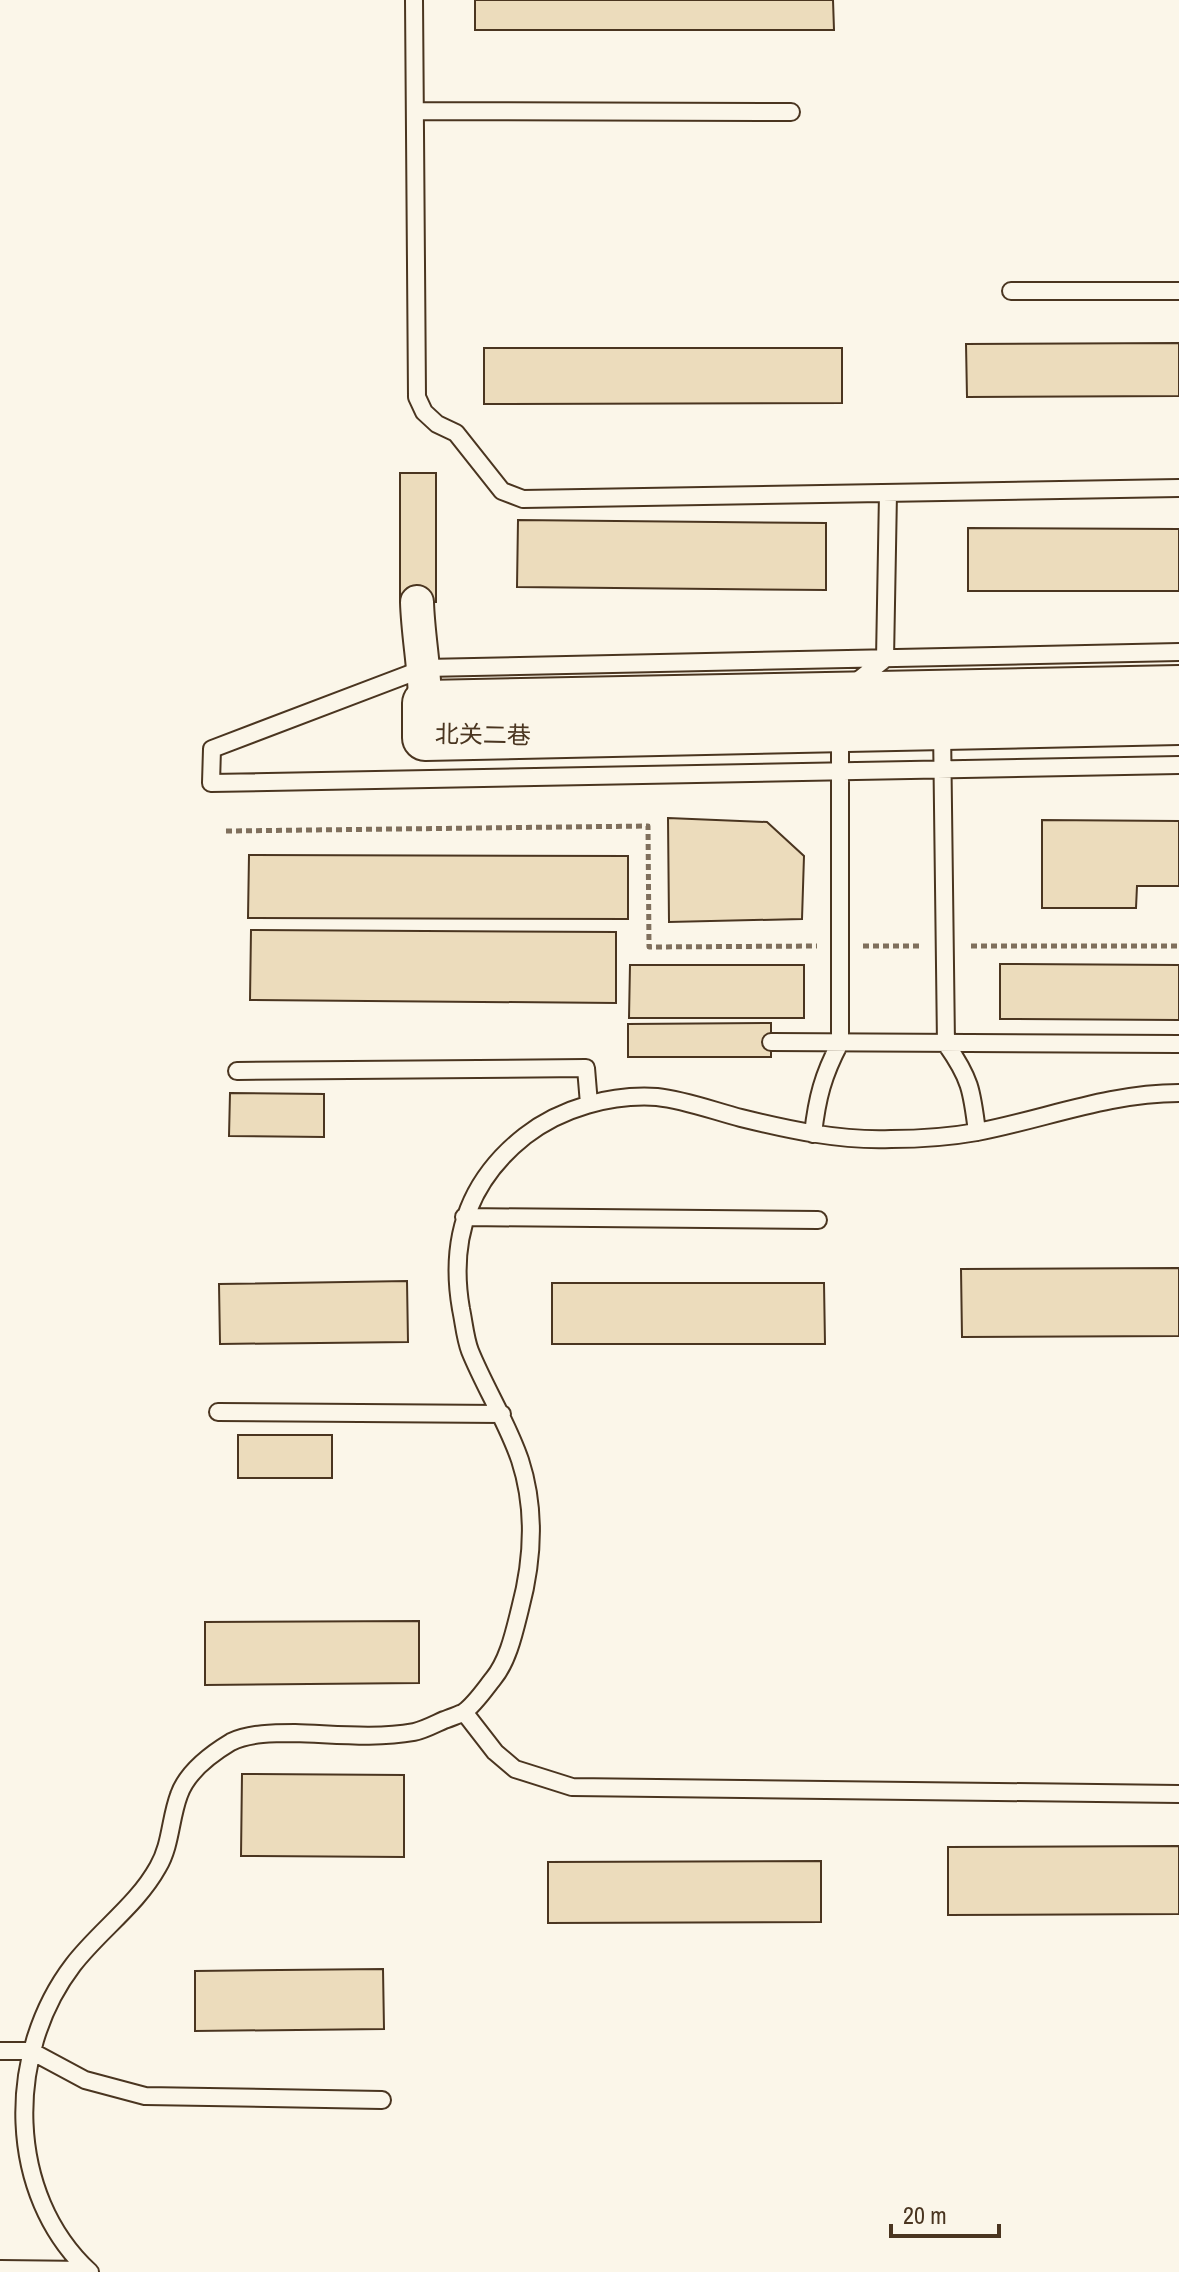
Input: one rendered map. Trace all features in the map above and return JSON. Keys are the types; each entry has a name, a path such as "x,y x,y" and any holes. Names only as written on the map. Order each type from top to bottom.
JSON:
{"street":[{"path":"417,602 425,685"},
{"name":"北关二巷","path":"425,685 840,712 932,699 1179,688"},
{"name":"北关二巷","path":"932,699 1179,722"}],"lane":[{"path":"414,0 417,397 424,412 437,424 456,433 502,491 523,499 1179,488"},
{"path":"415,111 791,112"},
{"path":"1011,291 1179,291"},
{"path":"813,1134 817,1098 824,1073 840,1043 840,712 885,659 888,493"},
{"path":"1179,652 885,659 425,685 212,749 211,783 1179,765"},
{"path":"885,659 932,699 943,770 946,1044 965,1071 973,1098 977,1132"},
{"path":"771,1042 1179,1044"},
{"path":"237,1071 586,1068 589,1104"},
{"path":"88,2271 65,2246 46,2218 35,2188 26,2150 24,2098 31,2051 42,2018 70,1968 137,1896 159,1866 169,1840 180,1790 204,1760 238,1738 277,1733 363,1735 417,1732 464,1712 499,1672 514,1634 527,1584 532,1543 529,1501 521,1462 502,1414 468,1347 458,1291 457,1258 464,1217 476,1191 499,1162 523,1137 552,1118 589,1104 622,1097 661,1097 813,1134 886,1140 977,1132 1108,1100 1148,1093 1179,1093"},
{"path":"464,1217 818,1220"},
{"path":"218,1412 502,1414"},
{"path":"464,1712 495,1752 515,1769 572,1787 1179,1794"},
{"path":"0,2051 31,2051 85,2080 145,2096 382,2100"},
{"path":"0,2269 88,2271"}],"path":[{"path":"226,831 648,826 649,947 1179,946"}],"building":[{"path":"475,0 833,0 834,30 475,30"},
{"path":"1179,343 1179,396 967,397 966,344"},
{"path":"484,348 842,348 842,403 484,404"},
{"path":"400,473 436,473 436,602 400,602"},
{"path":"518,520 826,523 826,590 517,587"},
{"path":"968,528 1179,529 1179,591 968,591"},
{"path":"668,818 767,822 804,856 802,919 669,922"},
{"path":"1042,820 1179,821 1179,886 1137,886 1136,908 1042,908"},
{"path":"249,855 628,856 628,919 248,918"},
{"path":"251,930 616,932 616,1003 250,1000"},
{"path":"1000,964 1179,965 1179,1020 1000,1019"},
{"path":"630,965 804,965 804,1018 629,1018"},
{"path":"771,1023 771,1057 628,1057 628,1024"},
{"path":"230,1093 324,1094 324,1137 229,1136"},
{"path":"1179,1268 1179,1336 962,1337 961,1269"},
{"path":"407,1281 408,1342 220,1344 219,1284"},
{"path":"552,1283 824,1283 825,1344 552,1344"},
{"path":"238,1435 332,1435 332,1478 238,1478"},
{"path":"419,1621 419,1683 205,1685 205,1622"},
{"path":"242,1774 404,1775 404,1857 241,1856"},
{"path":"1179,1846 1179,1914 948,1915 948,1847"},
{"path":"821,1861 821,1922 548,1923 548,1862"},
{"path":"383,1969 384,2029 195,2031 195,1971"}]}
